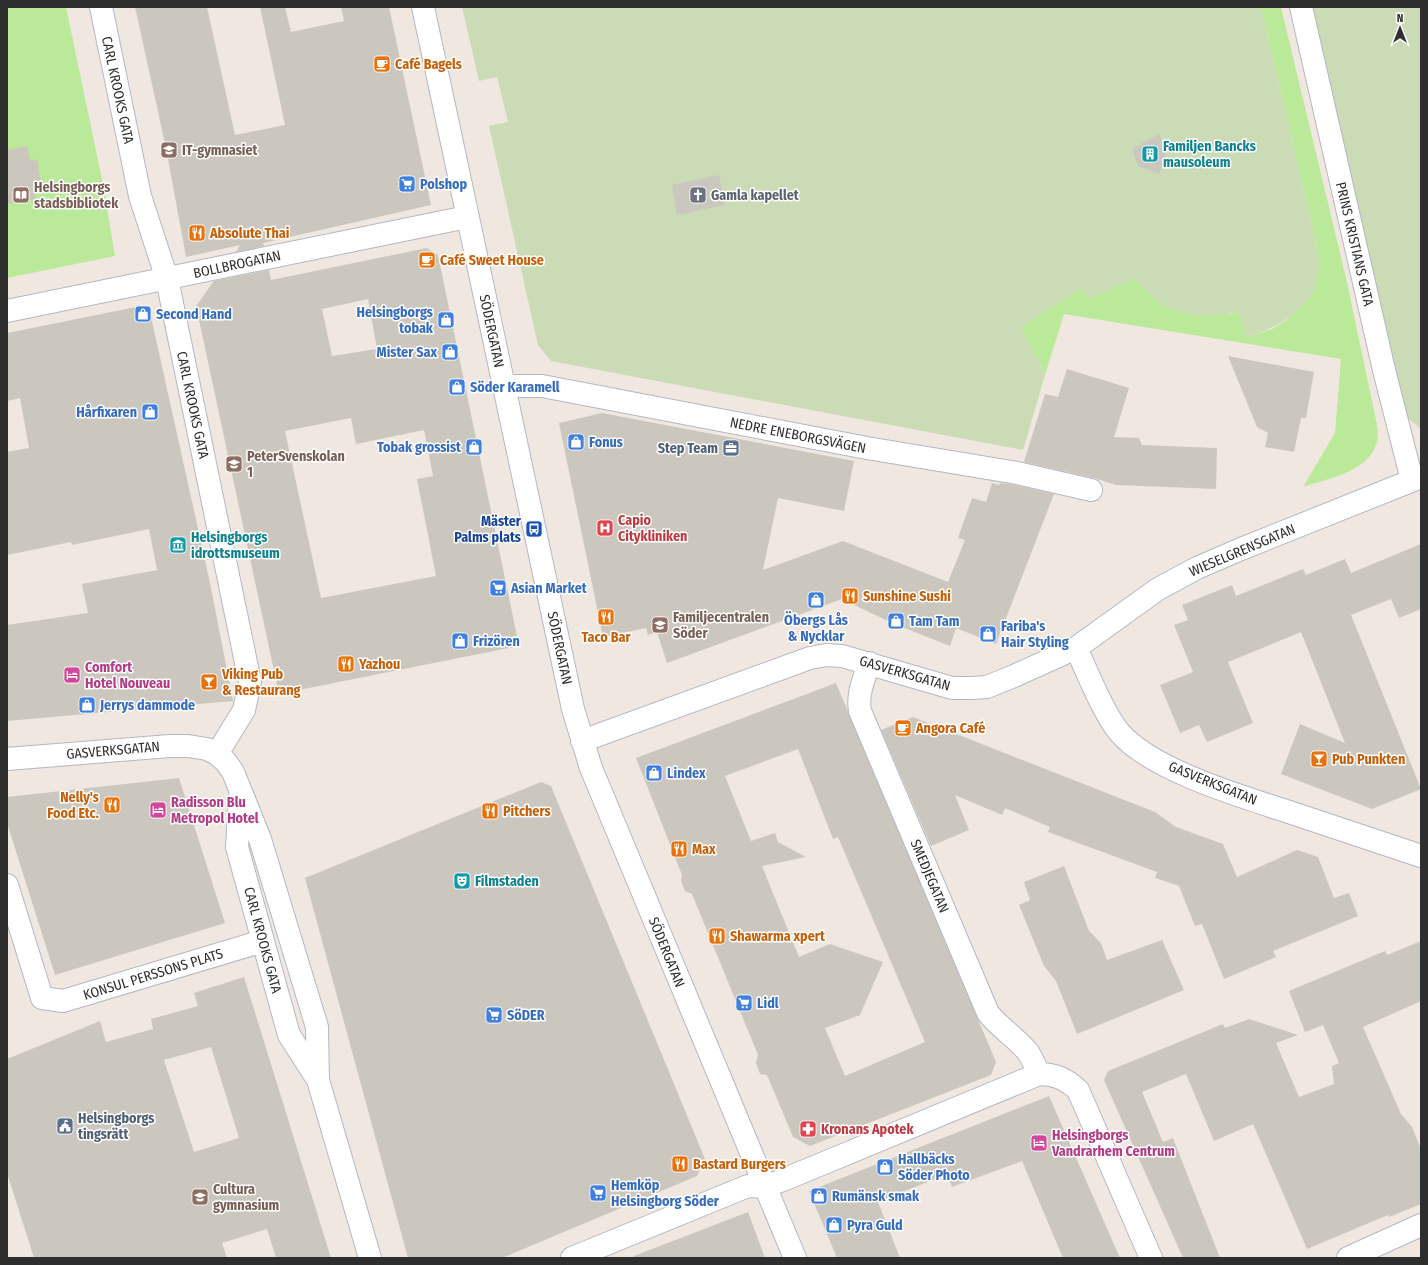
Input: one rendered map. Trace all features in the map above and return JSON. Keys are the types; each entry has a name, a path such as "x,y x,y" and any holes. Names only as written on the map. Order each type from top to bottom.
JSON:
{"street":[{"name":"CARL KROOKS GATA","path":"101,7 140,196 167,278 250,682 244,710 217,754 226,762 233,772 260,839 317,1028 318,1080 370,1258"},
{"name":"SÖDERGATAN","path":"423,7 564,667 582,741 591,768 764,1187 795,1258"},
{"name":"PRINS KRISTIANS GATA","path":"1301,7 1384,370 1417,479"},
{"name":"BOLLBROGATAN","path":"7,311 467,216"},
{"name":"NEDRE ENEBORGSVÄGEN","path":"504,386 542,386 867,448 1018,473 1091,490"},
{"name":"WIESELGRENSGATAN","path":"1076,648 1158,589 1197,568 1240,549 1417,479"},
{"name":"GASVERKSGATAN","path":"582,741 810,658 826,655 842,656 952,688 973,688 987,686 1014,676 1076,648 1111,720 1120,734 1136,747 1157,760 1180,772 1238,795 1421,856"},
{"name":"SMEDJEGATAN","path":"869,663 861,688 859,702 860,711 988,1012 996,1022 1028,1052 1039,1074"},
{"name":"GASVERKSGATAN","path":"7,759 170,746 198,747 217,754"},
{"name":"CARL KROOKS GATA","path":"240,792 237,847 289,1035 318,1080"},
{"name":"KONSUL PERSSONS PLATS","path":"7,886 42,998 63,1001 263,941"},
{"path":"572,1258 748,1186 764,1187 1039,1074 1058,1076 1067,1080 1078,1090 1151,1258"},
{"path":"1348,1258 1421,1226"}],"green space":[{"path":"7,7 66,7 103,184 115,256 7,278"},
{"path":"462,7 1261,7 1316,243 1319,265 1317,280 1305,303 1296,313 1273,327 1247,337 1238,311 1209,316 1189,314 1170,309 1158,301 1135,278 1088,299 1082,288 1020,327 1045,375 1023,450 551,361 538,345 489,126 508,122 497,77 479,81"},
{"path":"1261,7 1281,7 1346,278 1378,431 1377,442 1373,452 1357,467 1336,477 1303,487 1335,433 1341,359 1064,314 1045,375 1020,327 1082,288 1088,299 1135,278 1147,291 1229,314 1238,311 1248,337 1272,329 1287,320 1319,265 1316,243"},
{"path":"1310,7 1421,7 1421,429 1409,419 1402,409"}],"building":[{"path":"135,7 207,7 235,135 285,125 260,7 285,7 291,32 344,21 341,7 389,7 431,205 263,243 264,246 236,252 240,245 186,257 166,148"},
{"name":"Familjen Bancks mausoleum","path":"1159,134 1166,153 1159,174 1138,166 1132,149"},
{"name":"Helsingborgs stadsbibliotek","path":"27,146 30,161 37,159 42,189 34,190 36,199 7,204 7,150"},
{"name":"Gamla kapellet","path":"719,175 725,205 677,215 672,185"},
{"path":"427,248 438,255 519,646 279,694 196,306 214,281 269,270 271,280","holes":["368,299 377,349 332,356 322,309","351,418 356,444 424,430 433,476 417,479 436,576 321,598 285,431"]},
{"path":"141,306 150,312 210,583 233,701 7,721 7,625 88,613 82,584 157,570 149,529 72,545 71,542 7,555 7,452 29,448 20,398 7,401 7,333"},
{"path":"1228,356 1314,372 1306,418 1301,418 1294,452 1265,447 1268,433 1257,427"},
{"path":"1067,369 1129,388 1114,437 1139,438 1142,445 1217,448 1216,489 1116,485 1094,478 1024,462 1045,394 1058,397"},
{"path":"602,413 854,461 844,511 778,498 763,570 843,541 948,582 965,540 958,538 972,498 986,502 992,483 999,485 1000,483 1015,485 1054,494 996,644 956,628 950,646 892,623 842,599 667,663 657,632 648,635 646,628 603,637 559,423"},
{"path":"1421,544 1421,609 1399,618 1391,599 1351,615 1421,789 1372,809 1281,774 1300,724 1345,743 1301,632 1228,662 1253,723 1207,742 1199,725 1180,733 1160,685 1193,672 1174,625 1188,620 1182,605 1232,585 1236,596 1303,569 1306,575 1345,559 1351,573"},
{"path":"836,683 996,1062 991,1075 810,1146 793,1137 767,1075 760,1074 756,1063 758,1055 692,894 685,891 681,881 682,875 636,758","holes":["798,749 833,839 838,837 925,1042 845,1076 825,1028 860,1015 883,962 830,944 799,957 762,866 806,857 778,842 775,833 751,841 725,776"]},
{"path":"913,717 1155,812 1176,827 1223,844 1237,877 1297,850 1318,857 1334,898 1349,893 1358,916 1273,951 1276,957 1224,979 1202,924 1195,926 1179,886 1155,878 1157,872 1048,832 1050,827 1005,808 1002,815 955,795 969,830 931,846 881,730"},
{"path":"179,778 225,923 55,975 7,823 7,797"},
{"name":"SöDER","path":"541,782 551,786 705,1159 697,1176 502,1258 408,1258 305,878"},
{"path":"1064,866 1089,931 1101,943 1107,960 1162,940 1184,990 1077,1034 1056,981 1044,966 1019,905 1030,900 1024,882"},
{"path":"1421,941 1421,1001 1363,1027 1401,1114 1412,1127 1421,1149 1421,1204 1389,1217 1388,1215 1307,1249 1253,1124 1214,1141 1186,1074 1142,1092 1163,1142 1173,1138 1220,1258 1183,1258 1104,1080 1108,1071 1223,1024 1225,1028 1249,1019 1298,1035 1276,1043 1299,1097 1334,1084 1332,1066 1339,1063 1323,1025 1305,1032 1289,991 1385,951 1387,955"},
{"path":"244,977 331,1258 276,1258 267,1229 222,1243 227,1258 34,1258 7,1173 7,1059 100,1021 106,1042 153,1029 151,1019 198,1006 194,993","holes":["211,1047 239,1138 194,1152 164,1060"]},
{"path":"1049,1096 1120,1258 1063,1258 1022,1161 952,1187 947,1174 878,1202 900,1258 837,1258 809,1191"},
{"path":"748,1212 765,1258 634,1258 634,1256"}],"place":[{"name":"Café Bagels","path":"382,64"},
{"name":"IT-gymnasiet","path":"169,150"},
{"name":"Familjen Bancks mausoleum","path":"1150,154"},
{"name":"Polshop","path":"407,184"},
{"name":"Helsingborgs stadsbibliotek","path":"21,195"},
{"name":"Gamla kapellet","path":"698,195"},
{"name":"Absolute Thai","path":"197,233"},
{"name":"Café Sweet House","path":"427,260"},
{"name":"Second Hand","path":"143,314"},
{"name":"Helsingborgs tobak","path":"446,320"},
{"name":"Mister Sax","path":"450,352"},
{"name":"Söder Karamell","path":"457,387"},
{"name":"Hårfixaren","path":"150,412"},
{"name":"Fonus","path":"576,442"},
{"name":"Tobak grossist","path":"474,447"},
{"name":"Step Team","path":"731,448"},
{"name":"PeterSvenskolan 1","path":"234,464"},
{"name":"Capio Citykliniken","path":"605,528"},
{"name":"Mäster Palms plats","path":"534,529"},
{"name":"Helsingborgs idrottsmuseum","path":"178,545"},
{"name":"Asian Market","path":"498,588"},
{"name":"Sunshine Sushi","path":"850,596"},
{"name":"Öbergs Lås & Nycklar","path":"816,600"},
{"name":"Taco Bar","path":"606,617"},
{"name":"Tam Tam","path":"896,621"},
{"name":"Familjecentralen Söder","path":"660,625"},
{"name":"Fariba's Hair Styling","path":"988,634"},
{"name":"Frizören","path":"460,641"},
{"name":"Yazhou","path":"346,664"},
{"name":"Comfort Hotel Nouveau","path":"72,675"},
{"name":"Viking Pub & Restaurang","path":"209,682"},
{"name":"Jerrys dammode","path":"87,705"},
{"name":"Angora Café","path":"903,728"},
{"name":"Pub Punkten","path":"1319,759"},
{"name":"Lindex","path":"654,773"},
{"name":"Nelly's Food Etc.","path":"112,805"},
{"name":"Radisson Blu Metropol Hotel","path":"158,810"},
{"name":"Pitchers","path":"490,811"},
{"name":"Max","path":"679,849"},
{"name":"Filmstaden","path":"462,881"},
{"name":"Shawarma xpert","path":"717,936"},
{"name":"Lidl","path":"744,1003"},
{"name":"SöDER","path":"494,1015"},
{"name":"Helsingborgs tingsrätt","path":"65,1126"},
{"name":"Kronans Apotek","path":"808,1129"},
{"name":"Helsingborgs Vandrarhem Centrum","path":"1039,1143"},
{"name":"Bastard Burgers","path":"680,1164"},
{"name":"Hallbäcks Söder Photo","path":"885,1167"},
{"name":"Hemköp Helsingborg Söder","path":"598,1193"},
{"name":"Rumänsk smak","path":"819,1196"},
{"name":"Cultura gymnasium","path":"200,1197"},
{"name":"Pyra Guld","path":"834,1225"}]}
